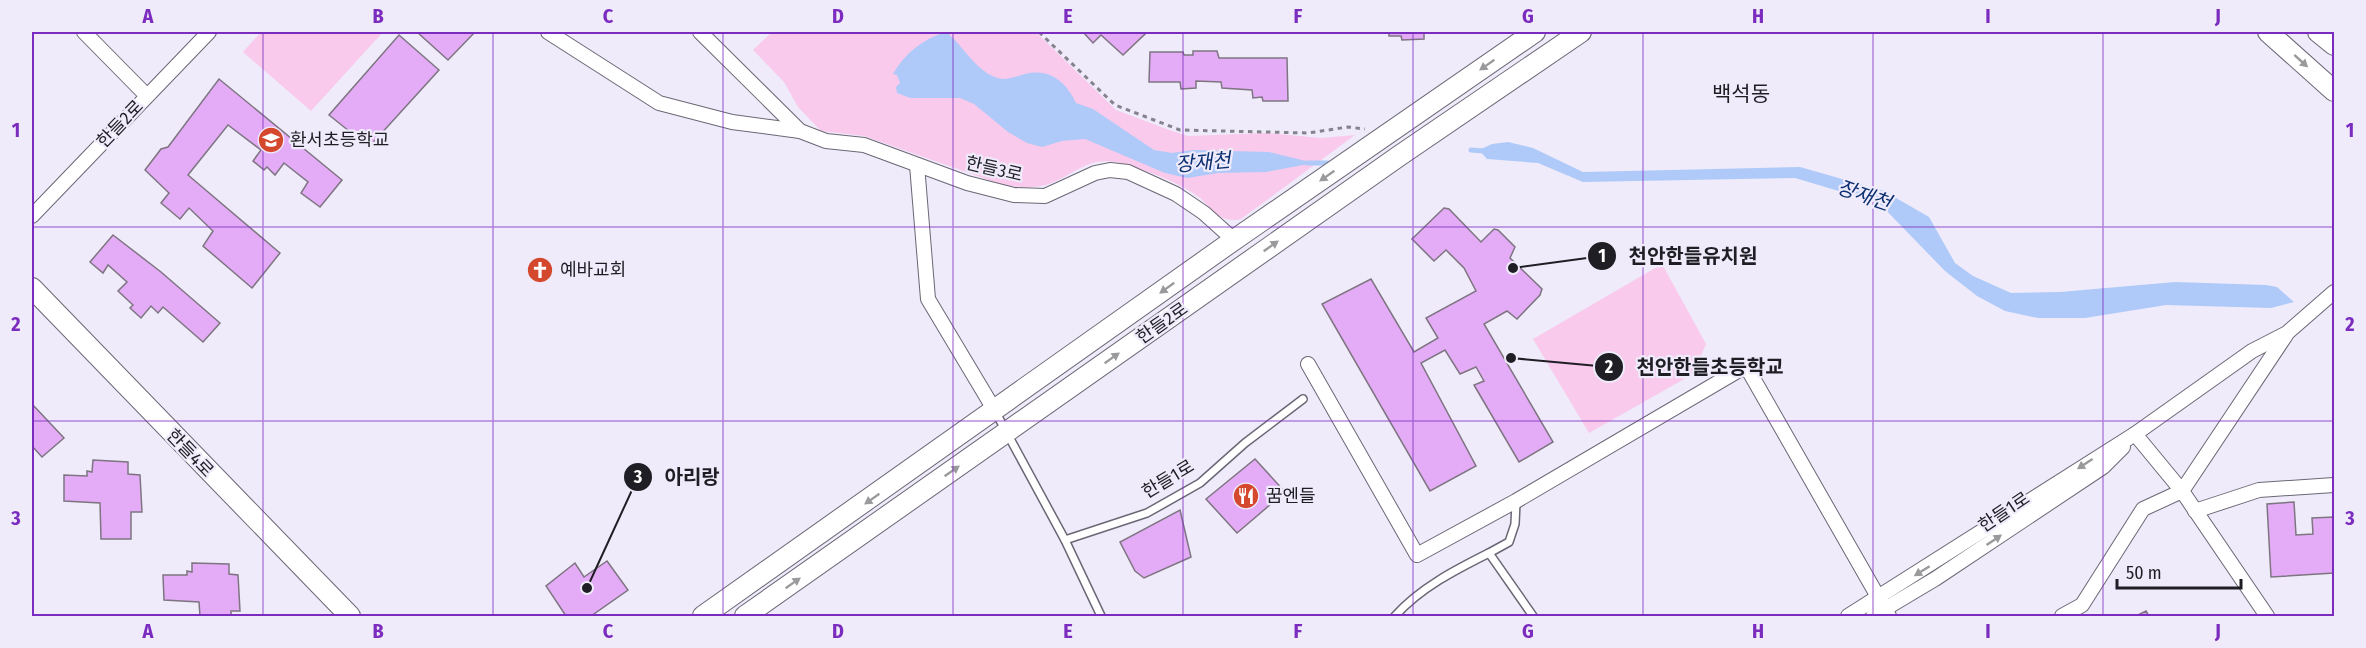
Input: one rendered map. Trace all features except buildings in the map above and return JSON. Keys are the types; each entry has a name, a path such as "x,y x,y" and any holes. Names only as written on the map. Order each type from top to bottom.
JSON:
{"street":[{"path":"84,32 147,96"},
{"name":"한들2로","path":"32,216 208,32"},
{"name":"한들3로","path":"548,32 658,103 732,122 800,131 826,141 864,145 917,165 1014,195 1045,195 1095,173 1110,170 1128,172 1176,194 1204,213 1234,240"},
{"name":"한들3로","path":"700,32 800,131"},
{"name":"한들2로","path":"703,616 1234,240 1535,32"},
{"name":"한들2로","path":"745,616 1399,156 1581,32"},
{"path":"2268,32 2334,91"},
{"path":"2318,32 2334,45"},
{"path":"917,165 928,299 995,411"},
{"name":"한들4로","path":"32,288 350,616"},
{"name":"한들1로","path":"1848,616 1881,610 2252,351 2287,333 2334,292"},
{"name":"한들1로","path":"2182,491 2287,333"},
{"path":"1308,364 1417,555 1516,501 1746,366 1881,610"},
{"path":"2136,434 2182,491 2267,616"},
{"path":"2195,510 2259,490 2334,485"},
{"path":"2062,616 2082,605 2144,509 2182,491"}],"lane":[{"name":"한들1로","path":"1065,540 1147,513 1200,483 1245,443 1303,399"},
{"path":"995,411 1065,540 1101,616"},
{"path":"1395,616 1406,604 1457,569 1509,542 1515,524 1516,501"},
{"path":"1489,553 1533,616"}],"path":[{"path":"1039,32 1115,105 1180,130 1308,133 1359,127 1382,138"}],"shaded area":[{"path":"261,32 383,32 311,111 243,52"},
{"path":"772,32 1036,32 1116,110 1172,131 1188,136 1267,133 1322,138 1355,135 1238,220 1219,216 1199,197 1175,183 1117,162 1096,162 1043,186 1003,185 864,136 821,131 798,107 784,82 753,50"},
{"path":"1662,264 1706,344 1693,374 1589,433 1533,339"}],"water":[{"path":"946,32 976,64 990,75 1004,79 1042,73 1056,78 1072,95 1076,103 1093,109 1154,150 1172,153 1193,150 1269,152 1314,163 1266,172 1218,173 1187,178 1165,173 1085,139 1062,141 1042,147 1027,143 1008,132 974,104 960,98 910,98 897,93 896,87 900,83 897,75 893,74 903,60 922,43"},
{"path":"1508,142 1533,148 1583,172 1800,167 1884,191 1929,217 1955,263 1973,276 2011,293 2060,292 2175,282 2266,285 2277,287 2294,302 2271,308 2166,305 2085,318 2038,318 2005,311 1977,296 1945,271 1879,203 1795,178 1583,182 1538,163 1487,159 1479,150 1492,144"}],"waterway":[{"name":"장재천","path":"1471,150 1484,151"},
{"name":"장재천","path":"1307,163 1328,163"}],"place":[{"name":"환서초등학교","path":"271,140"},
{"name":"천안한들유치원","path":"1513,268"},
{"name":"예바교회","path":"540,270"},
{"name":"천안한들초등학교","path":"1511,358"},
{"name":"꿈엔들","path":"1246,496"},
{"name":"아리랑","path":"587,588"}],"district":[{"name":"백석동","path":"1741,94"}]}
